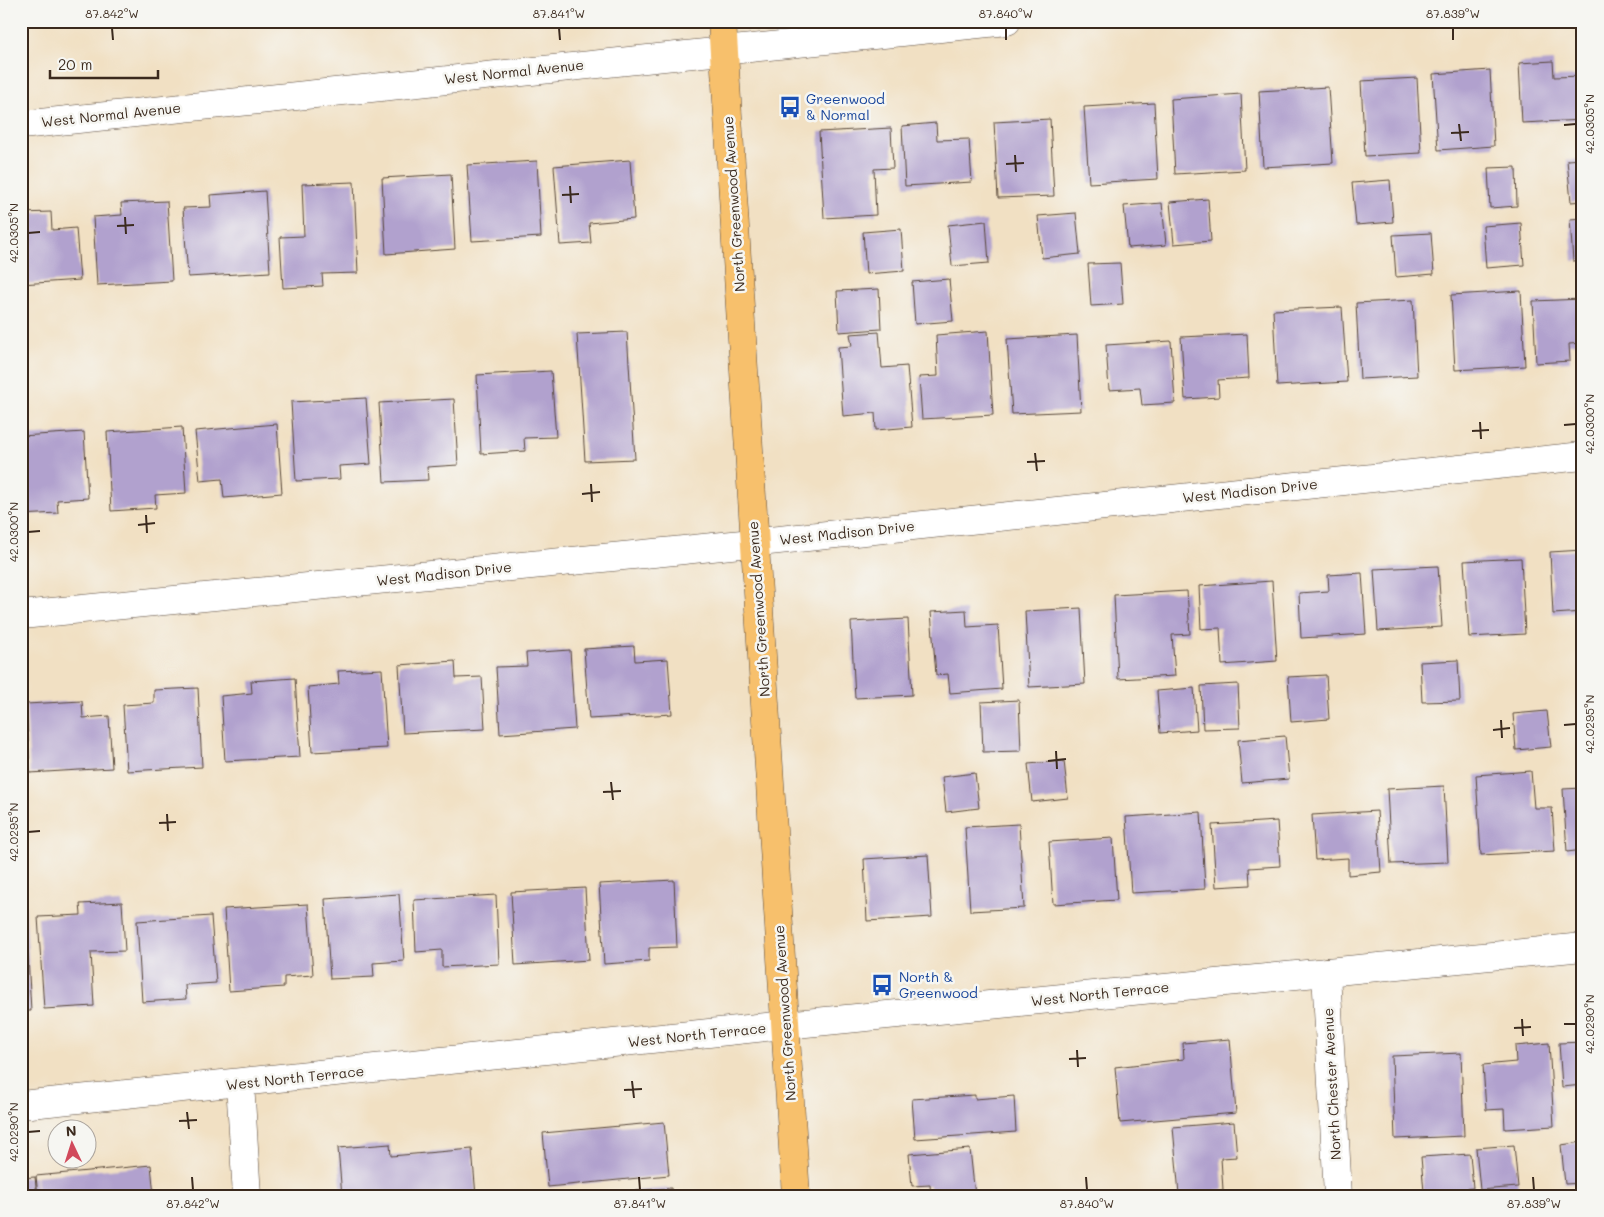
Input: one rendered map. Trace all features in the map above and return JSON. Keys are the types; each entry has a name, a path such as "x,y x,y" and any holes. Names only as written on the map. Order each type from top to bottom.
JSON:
{"main road":[{"name":"North Greenwood Avenue","path":"722,21 796,1196"}],"street":[{"name":"West Normal Avenue","path":"21,125 1006,21"},
{"name":"West Madison Drive","path":"21,615 755,543 1583,456"},
{"name":"West North Terrace","path":"21,1105 785,1026 1583,947"},
{"name":"North Chester Avenue","path":"1326,972 1338,1196"},
{"path":"240,1083 247,1196"}],"building":[{"path":"1553,61 1554,77 1583,76 1583,120 1522,123 1519,63"},
{"path":"1490,70 1494,146 1438,150 1433,74"},
{"path":"1417,78 1421,153 1365,156 1361,81"},
{"path":"1328,87 1333,163 1263,167 1259,91"},
{"path":"1241,94 1245,170 1175,174 1171,99"},
{"path":"1154,103 1158,179 1089,183 1084,107"},
{"path":"1050,119 1054,196 998,198 994,122"},
{"path":"936,123 937,140 969,139 972,182 905,186 902,126"},
{"path":"891,128 893,168 874,169 876,215 824,218 819,132"},
{"path":"1583,159 1583,201 1571,202 1567,160"},
{"path":"630,160 634,219 589,223 591,243 560,245 554,166"},
{"path":"537,161 541,237 472,241 467,165"},
{"path":"1516,167 1517,206 1490,208 1488,168"},
{"path":"451,174 455,249 386,254 382,178"},
{"path":"1390,180 1393,222 1356,225 1352,183"},
{"path":"354,182 358,273 322,274 323,286 283,288 280,237 304,236 302,184"},
{"path":"265,191 270,272 188,277 183,208 211,207 210,195"},
{"path":"1208,199 1211,241 1174,244 1170,202"},
{"path":"167,201 172,281 97,285 93,217 122,215 121,203"},
{"path":"1162,203 1166,245 1128,248 1124,206"},
{"path":"51,212 52,230 76,228 80,280 21,284 21,213"},
{"path":"1076,213 1080,254 1042,258 1038,216"},
{"path":"1583,218 1583,260 1573,261 1570,219"},
{"path":"986,221 989,263 952,266 948,225"},
{"path":"1521,223 1524,265 1486,268 1483,226"},
{"path":"901,229 904,271 866,274 863,232"},
{"path":"1431,233 1434,274 1396,277 1393,235"},
{"path":"1120,263 1123,304 1091,306 1088,264"},
{"path":"949,279 953,321 915,324 912,282"},
{"path":"879,289 881,329 839,332 837,291"},
{"path":"1521,291 1525,366 1455,370 1451,295"},
{"path":"1583,299 1583,343 1569,344 1570,361 1536,363 1533,301"},
{"path":"1413,300 1417,376 1360,379 1356,303"},
{"path":"1342,307 1347,382 1277,386 1273,310"},
{"path":"988,331 993,415 922,419 919,377 938,376 936,335"},
{"path":"627,332 635,459 585,461 577,334"},
{"path":"879,332 882,368 907,366 912,427 876,430 875,413 843,416 838,347 852,346 850,334"},
{"path":"1247,334 1249,378 1218,380 1219,397 1185,399 1181,337"},
{"path":"1077,335 1081,411 1012,414 1007,339"},
{"path":"1171,341 1175,403 1142,405 1140,388 1109,390 1106,345"},
{"path":"551,371 556,437 524,438 525,451 481,454 477,375"},
{"path":"366,398 371,464 339,466 340,479 296,481 291,402"},
{"path":"454,399 458,465 427,467 428,480 384,482 379,403"},
{"path":"277,424 282,493 224,498 222,479 200,481 195,431"},
{"path":"182,427 186,493 155,495 156,508 111,511 107,432"},
{"path":"84,432 88,498 57,500 58,513 21,515 21,436"},
{"path":"1583,550 1583,612 1553,614 1550,552"},
{"path":"1521,558 1525,634 1469,637 1464,561"},
{"path":"1438,566 1442,627 1378,631 1374,569"},
{"path":"1362,573 1366,634 1301,638 1299,593 1329,591 1328,575"},
{"path":"1272,581 1277,661 1222,665 1220,628 1201,629 1199,586"},
{"path":"1187,591 1190,634 1172,635 1175,676 1118,679 1114,595"},
{"path":"1081,608 1085,684 1029,687 1025,611"},
{"path":"966,610 967,627 998,625 1002,689 950,693 948,674 936,675 931,612"},
{"path":"908,619 912,695 855,698 851,622"},
{"path":"634,646 635,661 668,659 672,714 589,719 584,649"},
{"path":"570,650 575,729 500,734 496,667 527,666 526,653"},
{"path":"1458,660 1460,701 1422,702 1420,662"},
{"path":"455,661 456,678 482,677 485,729 403,733 399,665"},
{"path":"382,669 387,748 312,752 308,687 339,684 338,671"},
{"path":"1326,675 1329,719 1291,722 1288,677"},
{"path":"295,678 300,757 225,761 221,696 252,693 251,681"},
{"path":"1238,684 1240,728 1203,729 1201,686"},
{"path":"198,688 202,767 127,771 123,705 154,703 154,690"},
{"path":"1194,688 1197,730 1160,733 1157,691"},
{"path":"1019,700 1021,751 983,752 981,702"},
{"path":"82,701 83,718 109,716 112,768 30,773 26,704"},
{"path":"1547,711 1551,747 1516,750 1513,714"},
{"path":"1285,736 1289,779 1242,783 1238,740"},
{"path":"1064,761 1068,798 1032,802 1028,764"},
{"path":"1531,771 1534,808 1552,808 1555,851 1481,855 1476,775"},
{"path":"975,773 979,808 946,812 942,777"},
{"path":"1444,786 1448,862 1391,864 1387,789"},
{"path":"1583,788 1583,850 1567,852 1563,789"},
{"path":"1377,811 1381,872 1348,875 1348,858 1315,860 1312,815"},
{"path":"1201,812 1205,889 1131,893 1126,817"},
{"path":"1277,821 1280,866 1249,868 1250,885 1216,887 1212,825"},
{"path":"1019,824 1024,908 970,911 965,827"},
{"path":"1113,838 1117,900 1053,904 1049,842"},
{"path":"928,855 932,917 867,921 864,859"},
{"path":"674,880 677,947 649,948 649,961 604,964 599,884"},
{"path":"21,884 24,884 31,1011 21,1011"},
{"path":"585,888 589,960 515,965 511,892"},
{"path":"399,894 404,961 373,963 374,977 330,979 325,899"},
{"path":"496,895 499,964 442,967 442,950 416,952 414,900"},
{"path":"122,902 125,951 91,952 94,1006 44,1009 38,917 81,915 80,904"},
{"path":"308,904 313,975 284,977 284,987 229,991 224,909"},
{"path":"211,916 216,983 185,985 186,999 142,1002 137,921"},
{"path":"1230,1039 1236,1113 1120,1123 1115,1067 1184,1059 1183,1043"},
{"path":"1583,1042 1583,1085 1562,1087 1559,1043"},
{"path":"1549,1043 1554,1126 1505,1129 1504,1109 1486,1110 1483,1065 1516,1062 1515,1046"},
{"path":"1461,1053 1464,1136 1395,1139 1392,1056"},
{"path":"975,1095 975,1099 1014,1096 1016,1132 915,1139 912,1099"},
{"path":"664,1122 669,1175 548,1187 543,1133"},
{"path":"1234,1122 1237,1157 1221,1158 1223,1190 1179,1194 1173,1127"},
{"path":"1583,1142 1583,1183 1565,1184 1561,1145"},
{"path":"390,1144 391,1156 472,1149 476,1196 342,1196 338,1148"},
{"path":"1514,1145 1518,1187 1480,1190 1476,1148"},
{"path":"970,1149 975,1196 931,1196 930,1185 912,1186 909,1154"},
{"path":"1470,1154 1473,1188 1424,1192 1421,1157"},
{"path":"151,1165 154,1196 38,1196 36,1176"},
{"path":"35,1177 37,1196 21,1196 21,1178"},
{"path":"671,1188 672,1196 600,1196 600,1194"}],"place":[{"name":"Greenwood & Normal","path":"790,107"},
{"name":"North & Greenwood","path":"882,985"}]}
